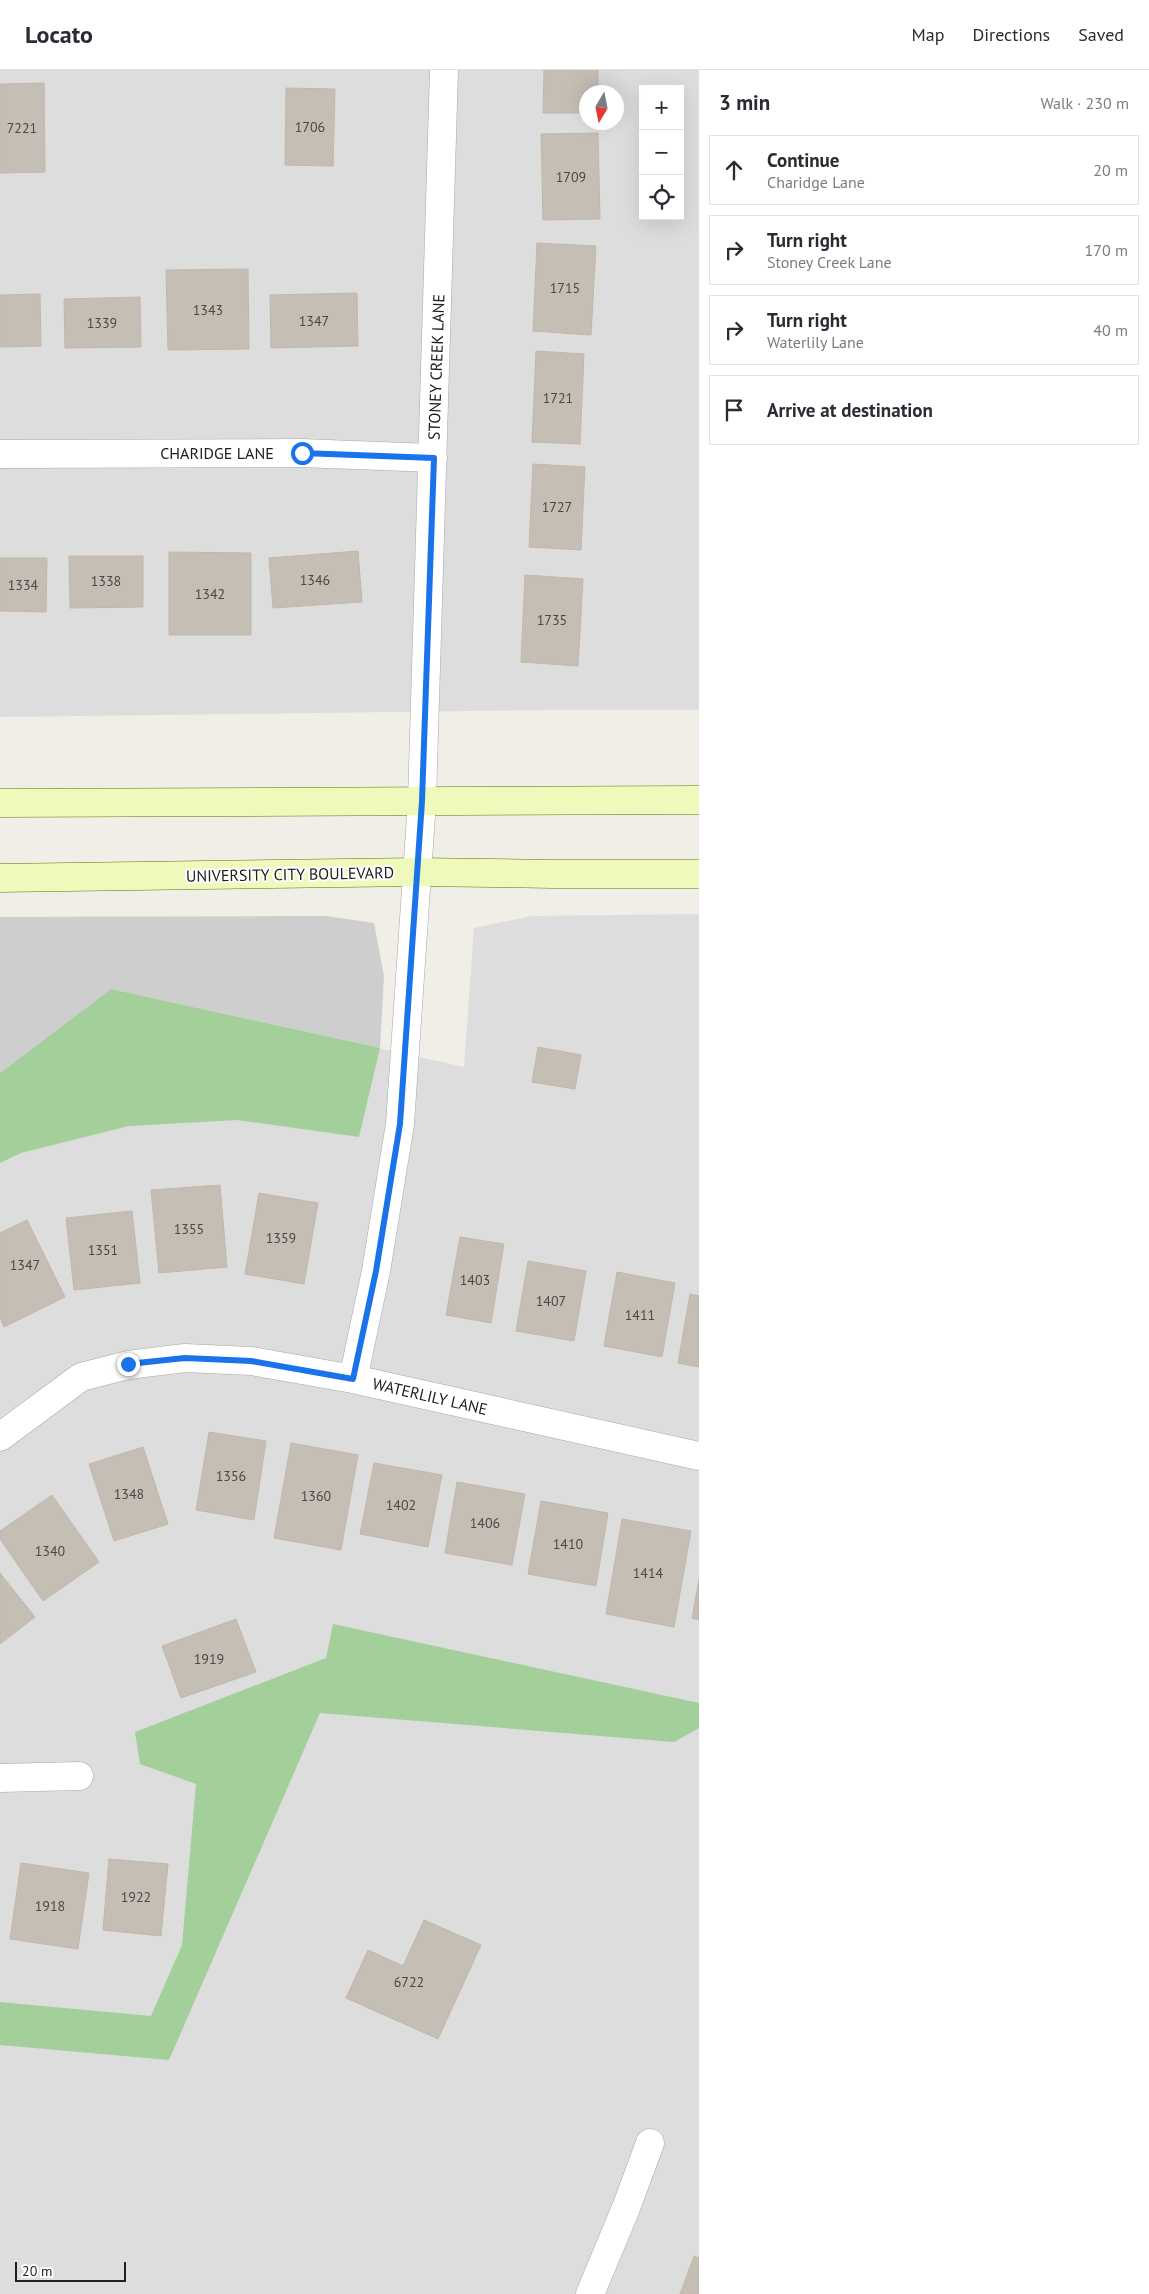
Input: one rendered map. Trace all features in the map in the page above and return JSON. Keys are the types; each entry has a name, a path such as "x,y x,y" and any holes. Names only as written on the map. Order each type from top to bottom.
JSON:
{"main road":[{"path":"0,803 699,800"},
{"name":"UNIVERSITY CITY BOULEVARD","path":"0,878 416,872 699,874"}],"street":[{"name":"STONEY CREEK LANE","path":"353,1379 376,1271 400,1124 422,801 434,458 444,70"},
{"name":"CHARIDGE LANE","path":"0,454 302,453 434,458"},
{"name":"WATERLILY LANE","path":"0,1437 81,1377 128,1364 185,1358 251,1361 353,1379 699,1456"},
{"path":"0,1778 79,1776"},
{"path":"590,2294 626,2208 650,2143"}],"shaded area":[{"path":"0,70 699,70 699,710 549,710 0,717"},
{"path":"699,914 699,2294 0,2294 0,1073 111,989 464,1067 474,928 532,916"},
{"path":"326,916 374,923 384,976 380,1048 111,989 0,1073 0,917"}],"green space":[{"path":"111,989 380,1048 359,1137 237,1120 129,1126 21,1153 0,1163 0,1073"},
{"path":"333,1624 699,1703 699,1728 674,1742 320,1713 169,2060 0,2045 0,2002 151,2016 182,1945 196,1784 140,1764 135,1732 326,1658"}],"building":[{"path":"544,70 598,70 598,85 579,85 579,113 543,113"},
{"path":"44,83 45,172 0,173 0,84"},
{"path":"286,88 335,89 333,166 285,165"},
{"path":"598,133 600,219 543,220 541,134"},
{"path":"537,243 596,246 591,335 533,331"},
{"path":"248,269 249,349 168,350 166,270"},
{"path":"357,293 358,346 271,348 270,295"},
{"path":"40,294 41,346 0,347 0,295"},
{"path":"140,297 141,347 65,348 64,299"},
{"path":"536,351 584,354 580,444 532,442"},
{"path":"533,464 585,467 581,550 529,547"},
{"path":"358,551 362,602 273,608 269,558"},
{"path":"169,552 251,553 251,635 169,635"},
{"path":"69,556 143,556 143,607 70,608"},
{"path":"0,558 47,558 46,612 0,611"},
{"path":"525,575 583,579 578,666 521,662"},
{"path":"538,1047 581,1055 575,1089 532,1082"},
{"path":"220,1185 227,1267 159,1273 151,1190"},
{"path":"259,1193 318,1203 304,1284 245,1274"},
{"path":"132,1211 140,1283 74,1290 66,1218"},
{"path":"27,1220 65,1297 4,1327 0,1318 0,1233"},
{"path":"460,1237 504,1244 491,1323 446,1315"},
{"path":"528,1261 586,1271 574,1341 516,1331"},
{"path":"617,1272 675,1283 662,1357 604,1346"},
{"path":"690,1294 699,1296 699,1367 678,1363"},
{"path":"209,1432 266,1441 254,1520 196,1510"},
{"path":"291,1443 358,1455 341,1550 274,1538"},
{"path":"143,1447 168,1524 114,1541 89,1464"},
{"path":"374,1463 442,1475 428,1547 360,1534"},
{"path":"457,1482 525,1494 512,1565 445,1553"},
{"path":"52,1495 99,1562 43,1601 0,1539 0,1531"},
{"path":"541,1501 608,1513 596,1586 528,1574"},
{"path":"622,1519 691,1531 674,1627 606,1614"},
{"path":"0,1573 35,1617 0,1644"},
{"path":"699,1579 699,1620 692,1618"},
{"path":"236,1619 256,1672 181,1698 162,1646"},
{"path":"109,1859 168,1864 161,1936 103,1930"},
{"path":"21,1863 89,1873 78,1949 10,1939"},
{"path":"424,1920 481,1945 438,2039 346,1998 368,1950 403,1966"},
{"path":"694,2256 699,2258 699,2294 680,2294"}],"route":[{"path":"128,1364 185,1358 251,1361 353,1379 376,1271 400,1124 422,801 434,458 302,453"}]}
